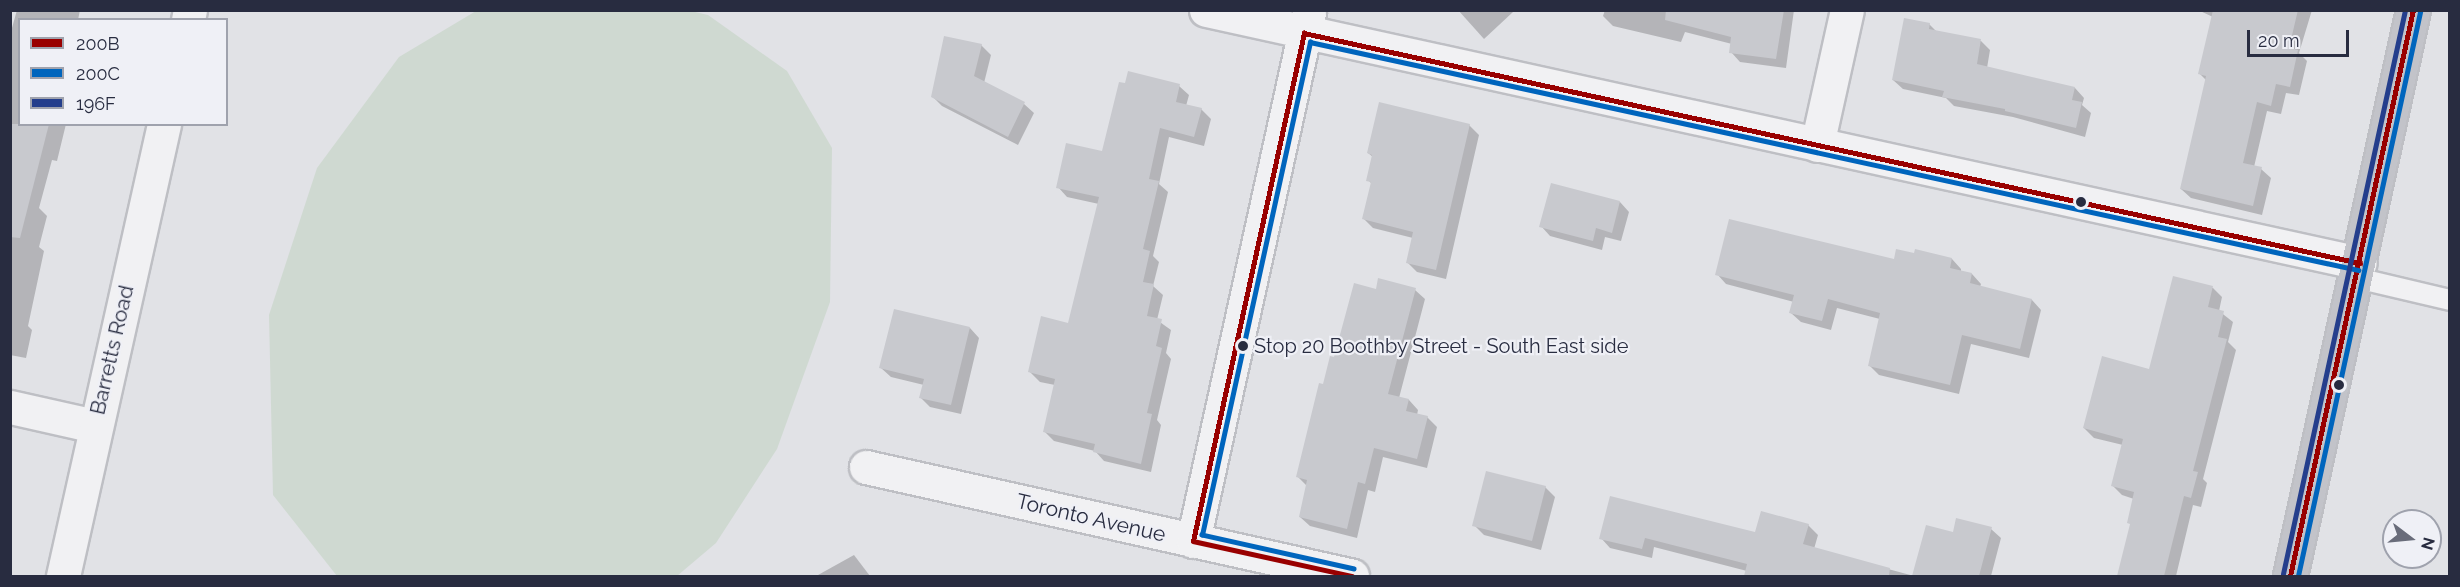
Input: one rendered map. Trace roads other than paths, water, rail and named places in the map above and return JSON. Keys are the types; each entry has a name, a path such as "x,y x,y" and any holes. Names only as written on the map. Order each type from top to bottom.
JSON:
{"main road":[{"path":"2290,576 2413,10"}],"street":[{"path":"1206,10 1307,22 1817,145 2358,271"},
{"path":"1817,145 1848,10"},
{"path":"1193,541 1307,22"},
{"name":"Barretts Road","path":"63,576 164,126"},
{"path":"10,407 95,426"},
{"name":"Toronto Avenue","path":"866,468 1352,576"}],"lane":[{"path":"2358,271 2450,300"}],"place":[{"name":"Stop 20 Boothby Street - South East side","path":"1243,346"}]}
